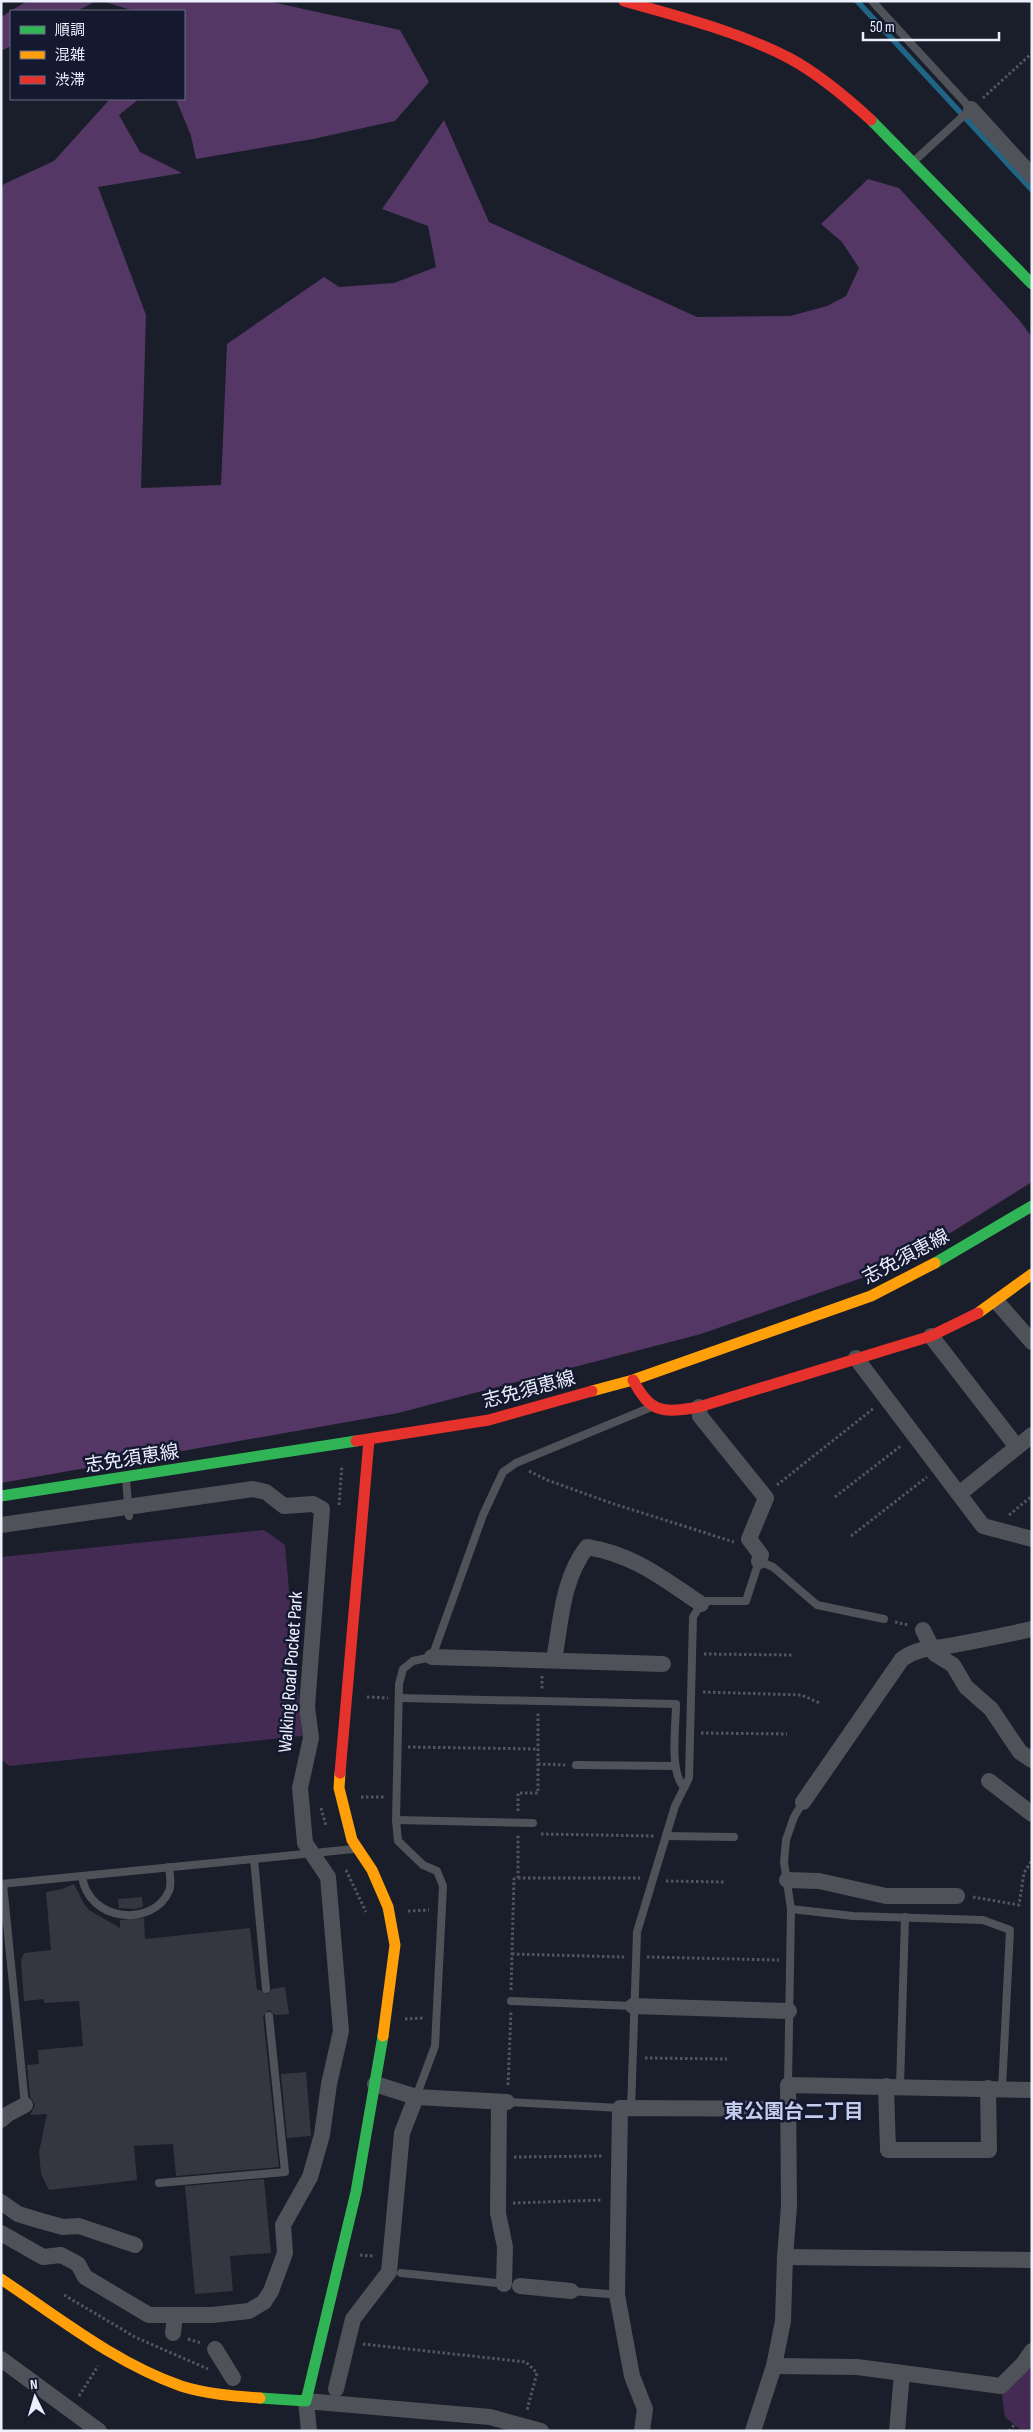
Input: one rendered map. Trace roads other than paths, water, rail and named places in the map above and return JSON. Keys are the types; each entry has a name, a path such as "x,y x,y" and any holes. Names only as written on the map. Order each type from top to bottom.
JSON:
{"street":[{"path":"624,1 730,32 789,58 820,76 856,107 1032,284"},
{"path":"971,109 1032,176"},
{"name":"志免須恵線","path":"1,1496 489,1420 633,1380 871,1296 929,1267 1032,1206"},
{"path":"633,1380 642,1398 651,1408 673,1411 699,1407 931,1336 964,1322 997,1302 1032,1274"},
{"path":"997,1302 1032,1342"},
{"path":"931,1336 1017,1447"},
{"path":"856,1358 983,1526 1032,1539"},
{"path":"699,1407 700,1416 766,1498 749,1539 757,1554"},
{"path":"959,1494 1032,1435"},
{"path":"309,2431 306,2401 356,2192 388,2006 395,1945 388,1907 372,1870 352,1840 339,1788 369,1440"},
{"name":"Walking Road Pocket Park","path":"1,1525 253,1489 266,1492 284,1506 313,1504 322,1509 307,1707 311,1738 300,1788 305,1843 328,1877 341,2031 329,2084 322,2135 310,2176 283,2224 285,2253 271,2291 264,2302 249,2310 212,2315 149,2315 85,2277 78,2264 61,2255 43,2256 1,2232"},
{"path":"548,1660 568,1581 575,1562 587,1547 608,1550 645,1565 701,1604"},
{"path":"803,1802 902,1659 913,1652 1032,1629"},
{"path":"923,1630 935,1654 953,1665 966,1687 991,1709 1020,1752 1032,1760"},
{"path":"432,1657 663,1664"},
{"path":"989,1781 1032,1814"},
{"path":"787,1880 819,1882 886,1896 957,1896"},
{"path":"633,2006 789,2010"},
{"path":"375,2084 416,2097 503,2102 498,2158 498,2204 512,2285 571,2291"},
{"path":"753,2431 774,2366 783,2321 785,2257 790,2206 788,2084 1032,2090"},
{"path":"893,2086 888,2150 989,2150 995,2089"},
{"path":"336,2389 353,2319 395,2273 400,2149 402,2133 416,2097"},
{"path":"1,2120 25,2105"},
{"path":"642,2431 645,2408 632,2376 612,2295 619,2156 625,2109 789,2109"},
{"path":"1,2202 18,2214 63,2227 79,2226 135,2245"},
{"path":"785,2257 1032,2260"},
{"path":"1,2279 126,2360 182,2386 213,2392 490,2417 541,2431"},
{"path":"173,2333 175,2315"},
{"path":"215,2349 233,2378"},
{"path":"774,2366 857,2367 1001,2386 1023,2364 1032,2351"},
{"path":"1,2359 99,2431"},
{"path":"898,2431 902,2373"}],"lane":[{"path":"872,1 971,109 912,163"},
{"path":"416,2097 435,2046 442,1886 438,1871 423,1865 398,1841 396,1797 399,1698 403,1668 413,1661 432,1657 483,1515 503,1472 522,1461 651,1408"},
{"path":"126,1478 129,1516"},
{"path":"503,2102 625,2109 632,2058 637,1932 675,1806 689,1778 693,1617 703,1600 746,1601 757,1554 817,1605 884,1619"},
{"path":"399,1698 676,1704 675,1766 677,1781 684,1787"},
{"path":"576,1765 675,1766"},
{"path":"788,2084 791,1909 784,1862 786,1840 794,1817 803,1802"},
{"path":"396,1820 533,1823"},
{"path":"666,1836 734,1837"},
{"path":"25,2105 2,1884 358,1849"},
{"path":"254,1860 266,1989"},
{"path":"82,1876 84,1889 92,1901 101,1908 112,1914 133,1914 154,1909 169,1891 171,1879 169,1868"},
{"path":"791,1909 853,1916 983,1920 1010,1930 995,2089"},
{"path":"893,2086 905,1917"},
{"path":"511,2001 633,2006"},
{"path":"159,2183 285,2172 269,2016"},
{"path":"395,2273 512,2285"},
{"path":"571,2291 612,2295"}],"waterway":[{"path":"857,1 1032,190"}],"district":[{"name":"東公園台二丁目","path":"794,2112"}]}
